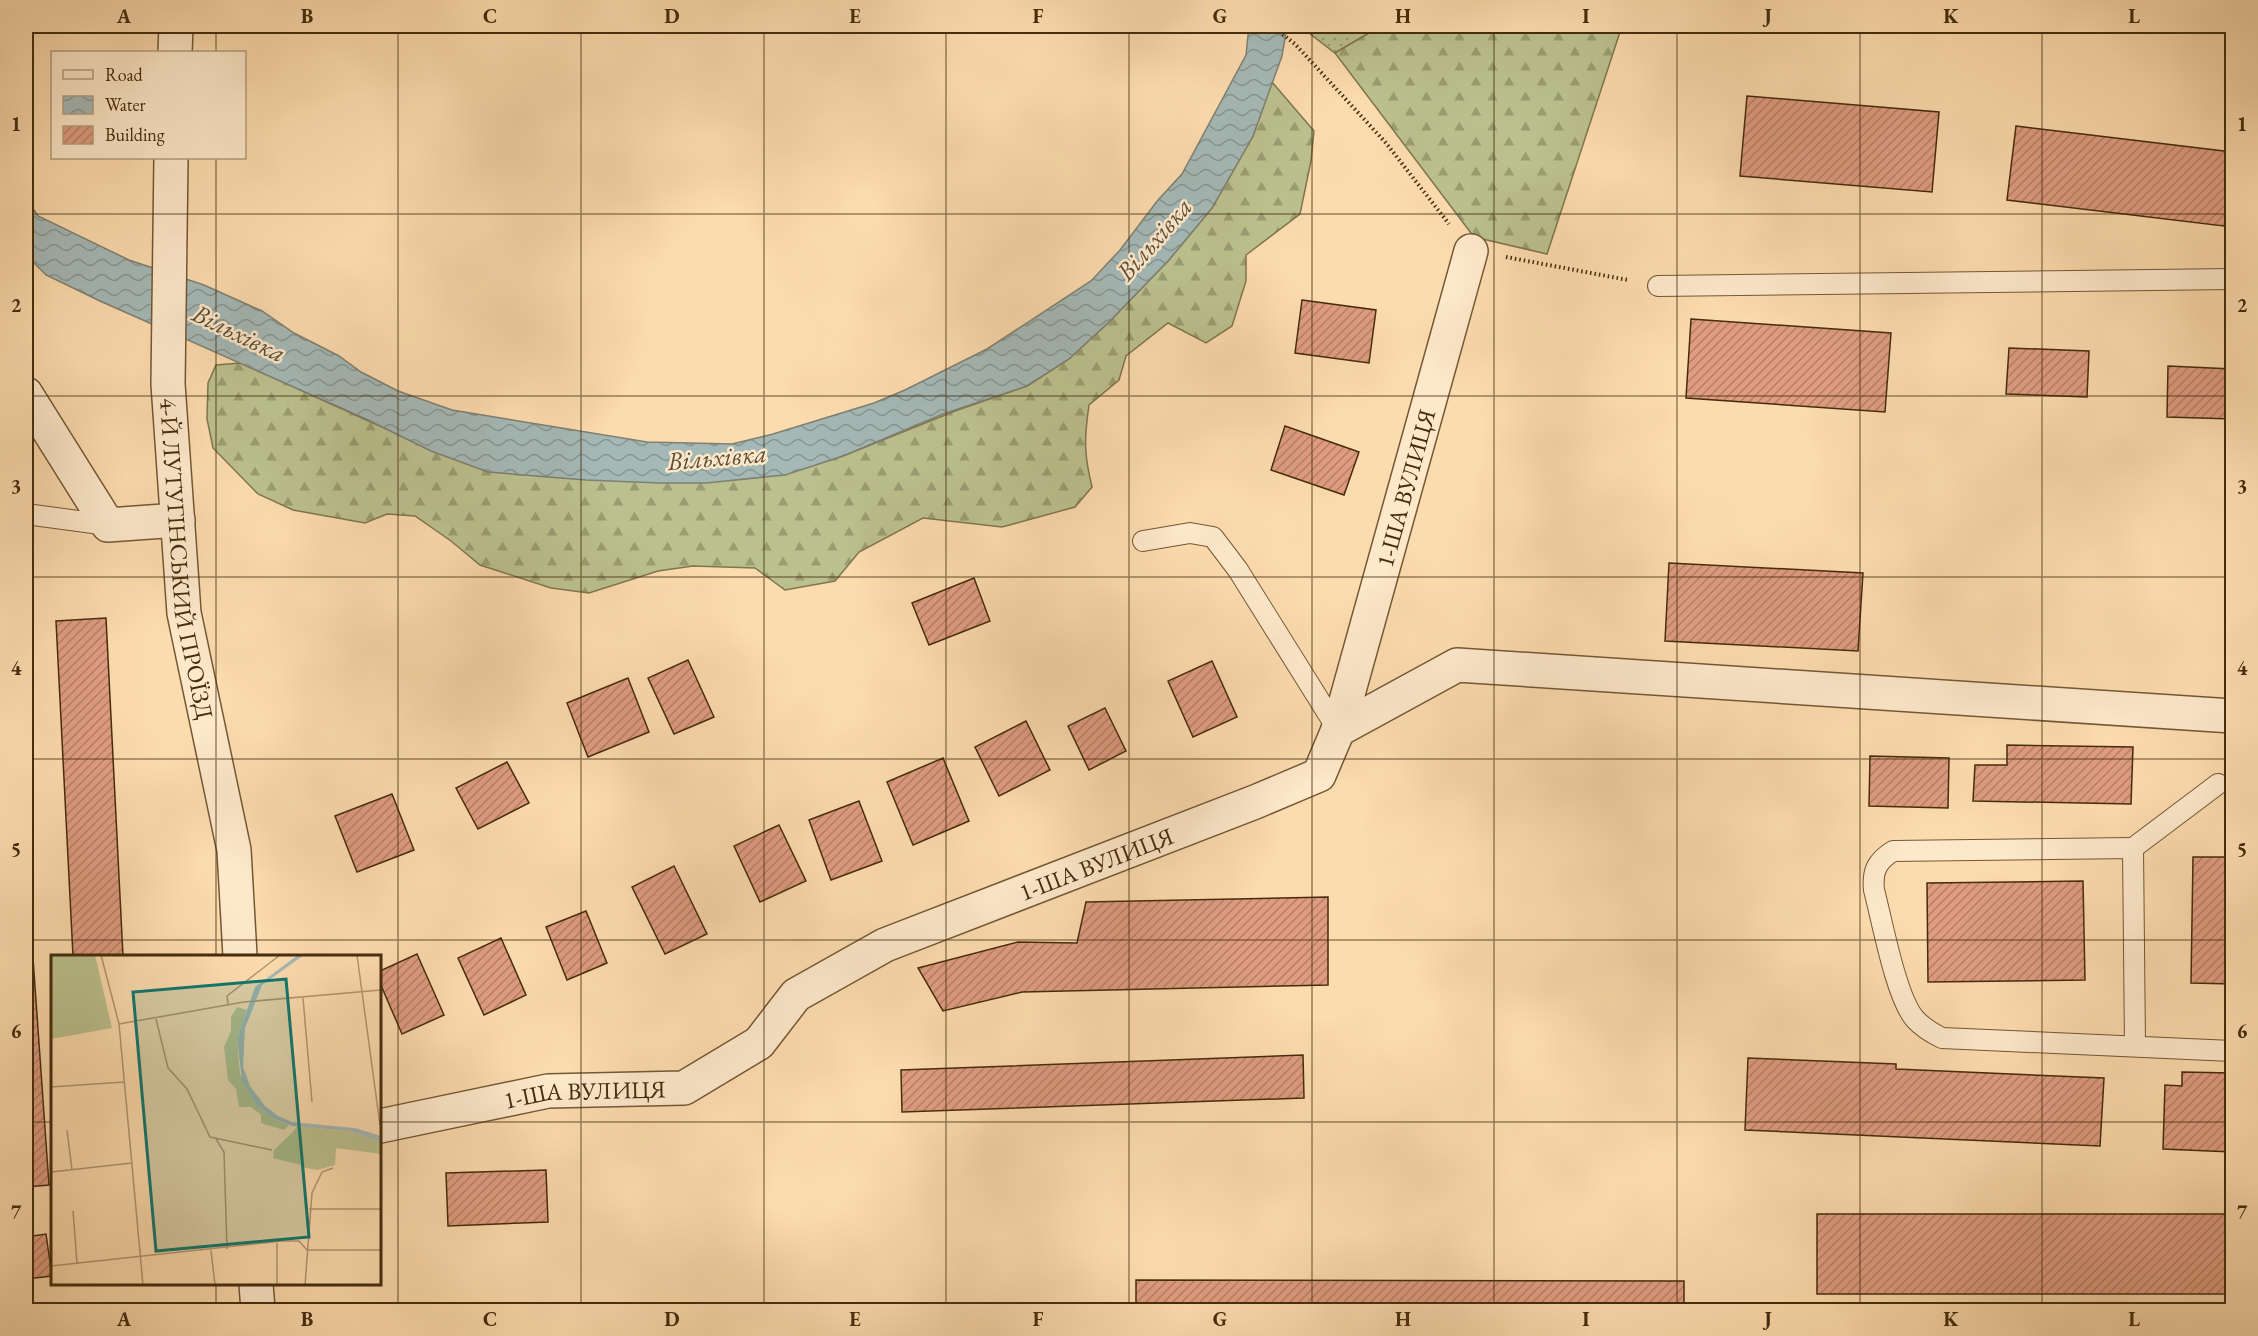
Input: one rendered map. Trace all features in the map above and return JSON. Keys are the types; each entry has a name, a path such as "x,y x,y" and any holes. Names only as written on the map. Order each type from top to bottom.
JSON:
{"street":[{"path":"175,51 176,26"},
{"name":"4-Й ЛУТУГІНСЬКИЙ ПРОЇЗД","path":"171,159 168,384 184,613 234,850 240,955"},
{"name":"1-ША ВУЛИЦЯ","path":"381,1126 548,1091 684,1088 759,1043 796,995 885,945 1319,775 1338,730 1471,251"},
{"path":"26,394 108,525 178,520"},
{"path":"1338,730 1457,665 2232,716"},
{"path":"256,1285 258,1311"}],"lane":[{"path":"1658,286 2232,279"},
{"path":"26,514 108,525"},
{"path":"1143,541 1190,532 1213,537 1238,570 1338,730"},
{"path":"2218,784 2133,848 1893,851 1883,857 1876,866 1873,877 1874,890 1902,996 1913,1018 1926,1030 1942,1038 2232,1051"},
{"path":"2133,848 2135,1046"}],"path":[{"path":"1272,26 1295,44 1386,143 1471,251 1658,286"}],"green space":[{"path":"1300,26 1381,26 1335,53"},
{"path":"1381,26 1622,26 1547,254 1474,237 1335,53"},
{"path":"1272,82 1314,131 1311,161 1300,214 1246,255 1246,281 1232,326 1206,343 1168,323 1126,356 1119,380 1089,405 1086,447 1092,487 1075,507 1002,527 923,518 859,552 835,581 785,590 755,568 693,566 658,571 589,593 551,588 480,565 415,516 387,514 365,523 293,510 258,494 213,448 207,419 208,383 216,365 241,363 488,472 792,472 843,456 955,411 1027,386 1069,359 1110,321 1168,261 1212,208 1253,136"}],"water":[{"name":"Вільхівка","path":"1249,26 1287,26 1282,56 1253,136 1212,208 1168,261 1110,321 1069,359 1027,386 943,414 843,456 785,475 706,483 660,483 488,472 431,451 368,420 100,301 46,275 26,255 26,198 38,216 129,260 204,285 262,311 294,333 339,356 361,372 398,391 452,410 647,442 732,444 874,403 905,390 987,349 1091,281 1120,250 1158,200 1182,174 1246,55"}],"building":[{"path":"1747,96 1939,112 1932,192 1740,176"},
{"path":"2016,126 2232,152 2232,227 2007,200"},
{"path":"1302,300 1376,310 1369,363 1295,353"},
{"path":"1691,319 1891,333 1885,412 1686,398"},
{"path":"2009,348 2089,351 2087,397 2006,394"},
{"path":"2168,366 2232,369 2232,419 2167,417"},
{"path":"1285,426 1359,452 1344,495 1271,470"},
{"path":"1669,563 1863,573 1858,651 1665,641"},
{"path":"974,578 990,621 929,645 912,603"},
{"path":"106,618 123,955 73,955 56,621"},
{"path":"688,660 714,717 674,734 648,678"},
{"path":"1212,661 1237,717 1193,737 1168,681"},
{"path":"628,678 649,732 588,757 567,703"},
{"path":"1105,708 1126,751 1089,770 1068,726"},
{"path":"1026,721 1050,770 999,796 975,747"},
{"path":"2007,745 2133,747 2131,804 1973,801 1975,765 2007,765"},
{"path":"1870,756 1949,758 1948,808 1869,806"},
{"path":"943,758 969,821 913,845 887,782"},
{"path":"507,762 529,803 478,829 456,788"},
{"path":"392,794 414,850 357,872 335,816"},
{"path":"859,801 882,861 831,880 809,820"},
{"path":"779,825 806,881 760,902 734,846"},
{"path":"2193,857 2232,857 2232,984 2191,983"},
{"path":"26,859 49,1185 26,1187"},
{"path":"674,866 707,934 665,954 632,887"},
{"path":"2083,881 2085,980 1928,982 1927,883"},
{"path":"1328,897 1328,985 1022,992 943,1011 918,968 1018,942 1077,943 1086,902"},
{"path":"586,911 607,963 567,980 546,927"},
{"path":"501,938 526,995 484,1015 458,958"},
{"path":"417,954 444,1015 402,1034 381,985 381,971"},
{"path":"1303,1055 1304,1098 902,1112 901,1070"},
{"path":"1748,1058 1896,1064 1896,1069 2104,1078 2100,1146 1745,1130"},
{"path":"2182,1072 2232,1073 2232,1152 2163,1149 2165,1085 2182,1086"},
{"path":"546,1170 548,1222 448,1226 446,1173"},
{"path":"1817,1214 2232,1214 2232,1294 1817,1294"},
{"path":"46,1234 51,1276 26,1279 26,1237"},
{"path":"1136,1280 1684,1281 1684,1310 1136,1310"}]}
